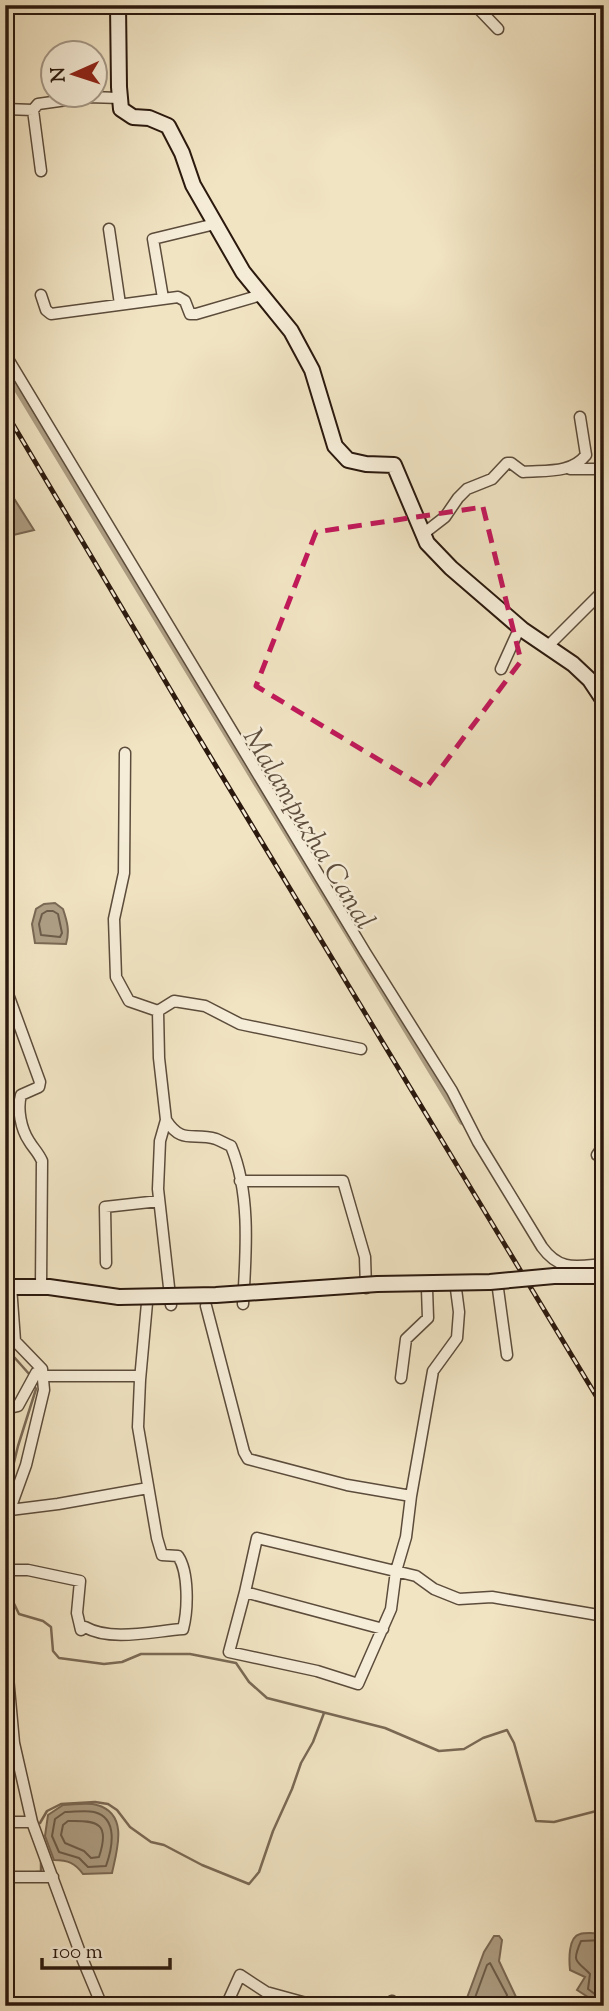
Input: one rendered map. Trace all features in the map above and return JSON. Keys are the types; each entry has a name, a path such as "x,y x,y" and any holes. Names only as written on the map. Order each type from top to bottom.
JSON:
{"street":[{"path":"118,5 121,108 132,117 149,118 168,126 182,153 193,185 243,272 291,331 312,370 335,446 348,460 394,465 427,543 451,568 520,628 573,664 590,680 604,701"},
{"path":"475,5 498,29"},
{"path":"41,171 33,110 38,104 89,97 120,98"},
{"path":"5,109 33,110"},
{"path":"163,298 153,239 215,224"},
{"path":"109,229 120,304"},
{"path":"41,295 46,310 51,314 163,298 181,298 190,314 196,314 261,295"},
{"path":"5,354 365,952 453,1091 478,1142 542,1247 549,1257 559,1264 604,1264"},
{"path":"566,470 586,455 580,417"},
{"path":"423,534 445,517 457,498 467,489 492,479 507,463 523,472 583,467 604,469"},
{"path":"547,647 604,590"},
{"path":"501,669 520,628"},
{"path":"125,753 124,873 114,919 117,976 130,1001 158,1011"},
{"path":"5,986 40,1082 39,1087 21,1096 19,1105 26,1137 42,1161 41,1287"},
{"path":"158,1011 174,1001 205,1006 240,1024 361,1049"},
{"path":"158,1011 159,1058 165,1091 166,1120 160,1141 159,1201 171,1305"},
{"path":"166,1120 174,1132 191,1139 214,1138 231,1146 238,1162 246,1255 243,1304"},
{"path":"597,1155 604,1145"},
{"path":"240,1181 343,1181 365,1257 366,1288"},
{"path":"106,1263 105,1207 159,1201"},
{"path":"580,1265 585,1284"},
{"path":"5,1523 26,1465 44,1390 40,1373 15,1340 8,1287 41,1287 118,1297 216,1296 377,1284 604,1276"},
{"path":"401,1378 406,1339 428,1318 427,1289"},
{"path":"456,1289 459,1312 457,1338 433,1371 406,1537 396,1571 391,1609 358,1684 317,1671 229,1652 257,1538 396,1571 416,1576 434,1590 459,1599 492,1597 604,1616"},
{"path":"498,1289 507,1355"},
{"path":"5,1570 28,1570 80,1581 77,1613 81,1630 85,1627 103,1634 142,1634 183,1629 187,1610 183,1563 178,1556 162,1555 138,1427 147,1303"},
{"path":"206,1306 248,1459 347,1485 411,1496"},
{"path":"5,1409 18,1406 28,1385 40,1373 137,1376 140,1380"},
{"path":"10,1510 148,1488"},
{"path":"245,1592 383,1629"},
{"path":"5,1644 14,1743 32,1822 102,2006"},
{"path":"5,1822 32,1822"},
{"path":"5,1877 53,1877"},
{"path":"226,2006 240,1975 266,1992 317,2006"},
{"path":"388,2006 392,2001 397,2006"}],"highlighted area":[{"path":"483,507 521,661 426,788 256,686 316,532"}],"water":[{"path":"8,489 34,530 5,537 5,490"},
{"path":"55,903 63,909 66,918 66,944 35,943 32,924 36,909 44,904"},
{"path":"93,1804 114,1816 118,1844 112,1873 83,1874 71,1863 54,1860 45,1836 48,1815 63,1805"},
{"path":"583,1933 604,1933 604,2005 577,1990 585,1977 570,1970 569,1961 571,1944 576,1936"},
{"path":"494,1936 499,1936 502,1940 499,1961 516,1997 510,2006 464,2006 484,1952"}],"waterway":[{"name":"Malampuzha Canal","path":"5,367 463,1121"},
{"path":"5,1332 14,1357 30,1375"},
{"path":"5,1499 36,1389 34,1385"},
{"path":"5,1585 19,1614 43,1621 51,1627 53,1651 59,1658 104,1664 122,1662 141,1654 190,1654 236,1663 249,1682 267,1698 385,1728 439,1751 464,1749 483,1738 507,1730 514,1743 536,1821 554,1822 604,1809"},
{"path":"40,1823 47,1811 61,1804 108,1804 117,1810 130,1827 151,1842 164,1845 202,1865 249,1884 259,1872 273,1831 324,1713"},
{"path":"37,1872 41,1872 41,1859"}],"railway":[{"path":"5,411 604,1409"}]}
